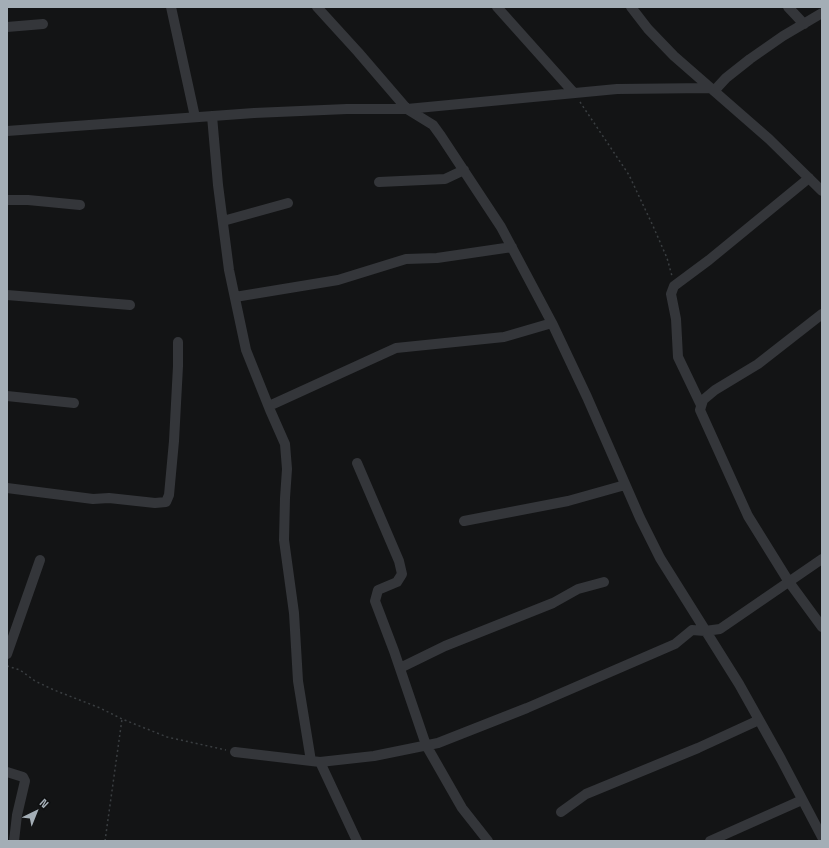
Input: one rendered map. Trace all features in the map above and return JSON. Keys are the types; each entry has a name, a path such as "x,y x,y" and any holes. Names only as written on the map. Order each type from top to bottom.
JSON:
{"street":[{"path":"171,7 195,117"},
{"path":"317,7 358,52 407,110 433,125 501,227 552,323 587,397 640,518 660,558 739,684 822,837"},
{"path":"498,7 574,92"},
{"path":"631,7 648,29 674,56 769,139 822,191"},
{"path":"788,7 804,24"},
{"path":"7,132 254,113 347,109 407,110 574,92 617,89 712,89 750,59 783,36 822,13"},
{"path":"7,27 44,24"},
{"path":"684,88 692,72"},
{"path":"212,116 229,270 246,350 285,444 287,469 284,540 294,613 298,681 315,761 357,841"},
{"path":"379,182 444,179 464,170"},
{"path":"701,405 678,357 676,319 671,294 674,286 709,260 809,178"},
{"path":"7,200 28,200 80,205"},
{"path":"223,221 288,203"},
{"path":"235,297 338,280 406,259 437,258 512,247"},
{"path":"7,296 130,305"},
{"path":"822,314 758,364 715,390 703,400 700,410 748,516 790,582 822,627"},
{"path":"269,406 396,348 504,337 552,323"},
{"path":"7,488 93,499 110,498 156,503 166,502 169,495 174,441 178,342"},
{"path":"7,396 74,403"},
{"path":"357,463 399,561 402,574 397,582 378,590 374,601 400,668 426,745 462,808 488,841"},
{"path":"464,520 568,501 625,485"},
{"path":"235,752 315,761 374,756 438,743 527,708 616,668 675,644 692,630 705,631 720,629 822,559"},
{"path":"7,654 40,560"},
{"path":"400,668 445,646 553,603 578,589 604,582"},
{"path":"561,812 586,794 691,751 759,720"},
{"path":"7,772 22,777 25,781 17,815 14,841"},
{"path":"710,841 802,800"}],"path":[{"path":"574,92 629,175 667,258 674,286"},
{"path":"7,666 20,670 35,681 54,690 168,737 235,752"},
{"path":"105,841 122,719"}]}
